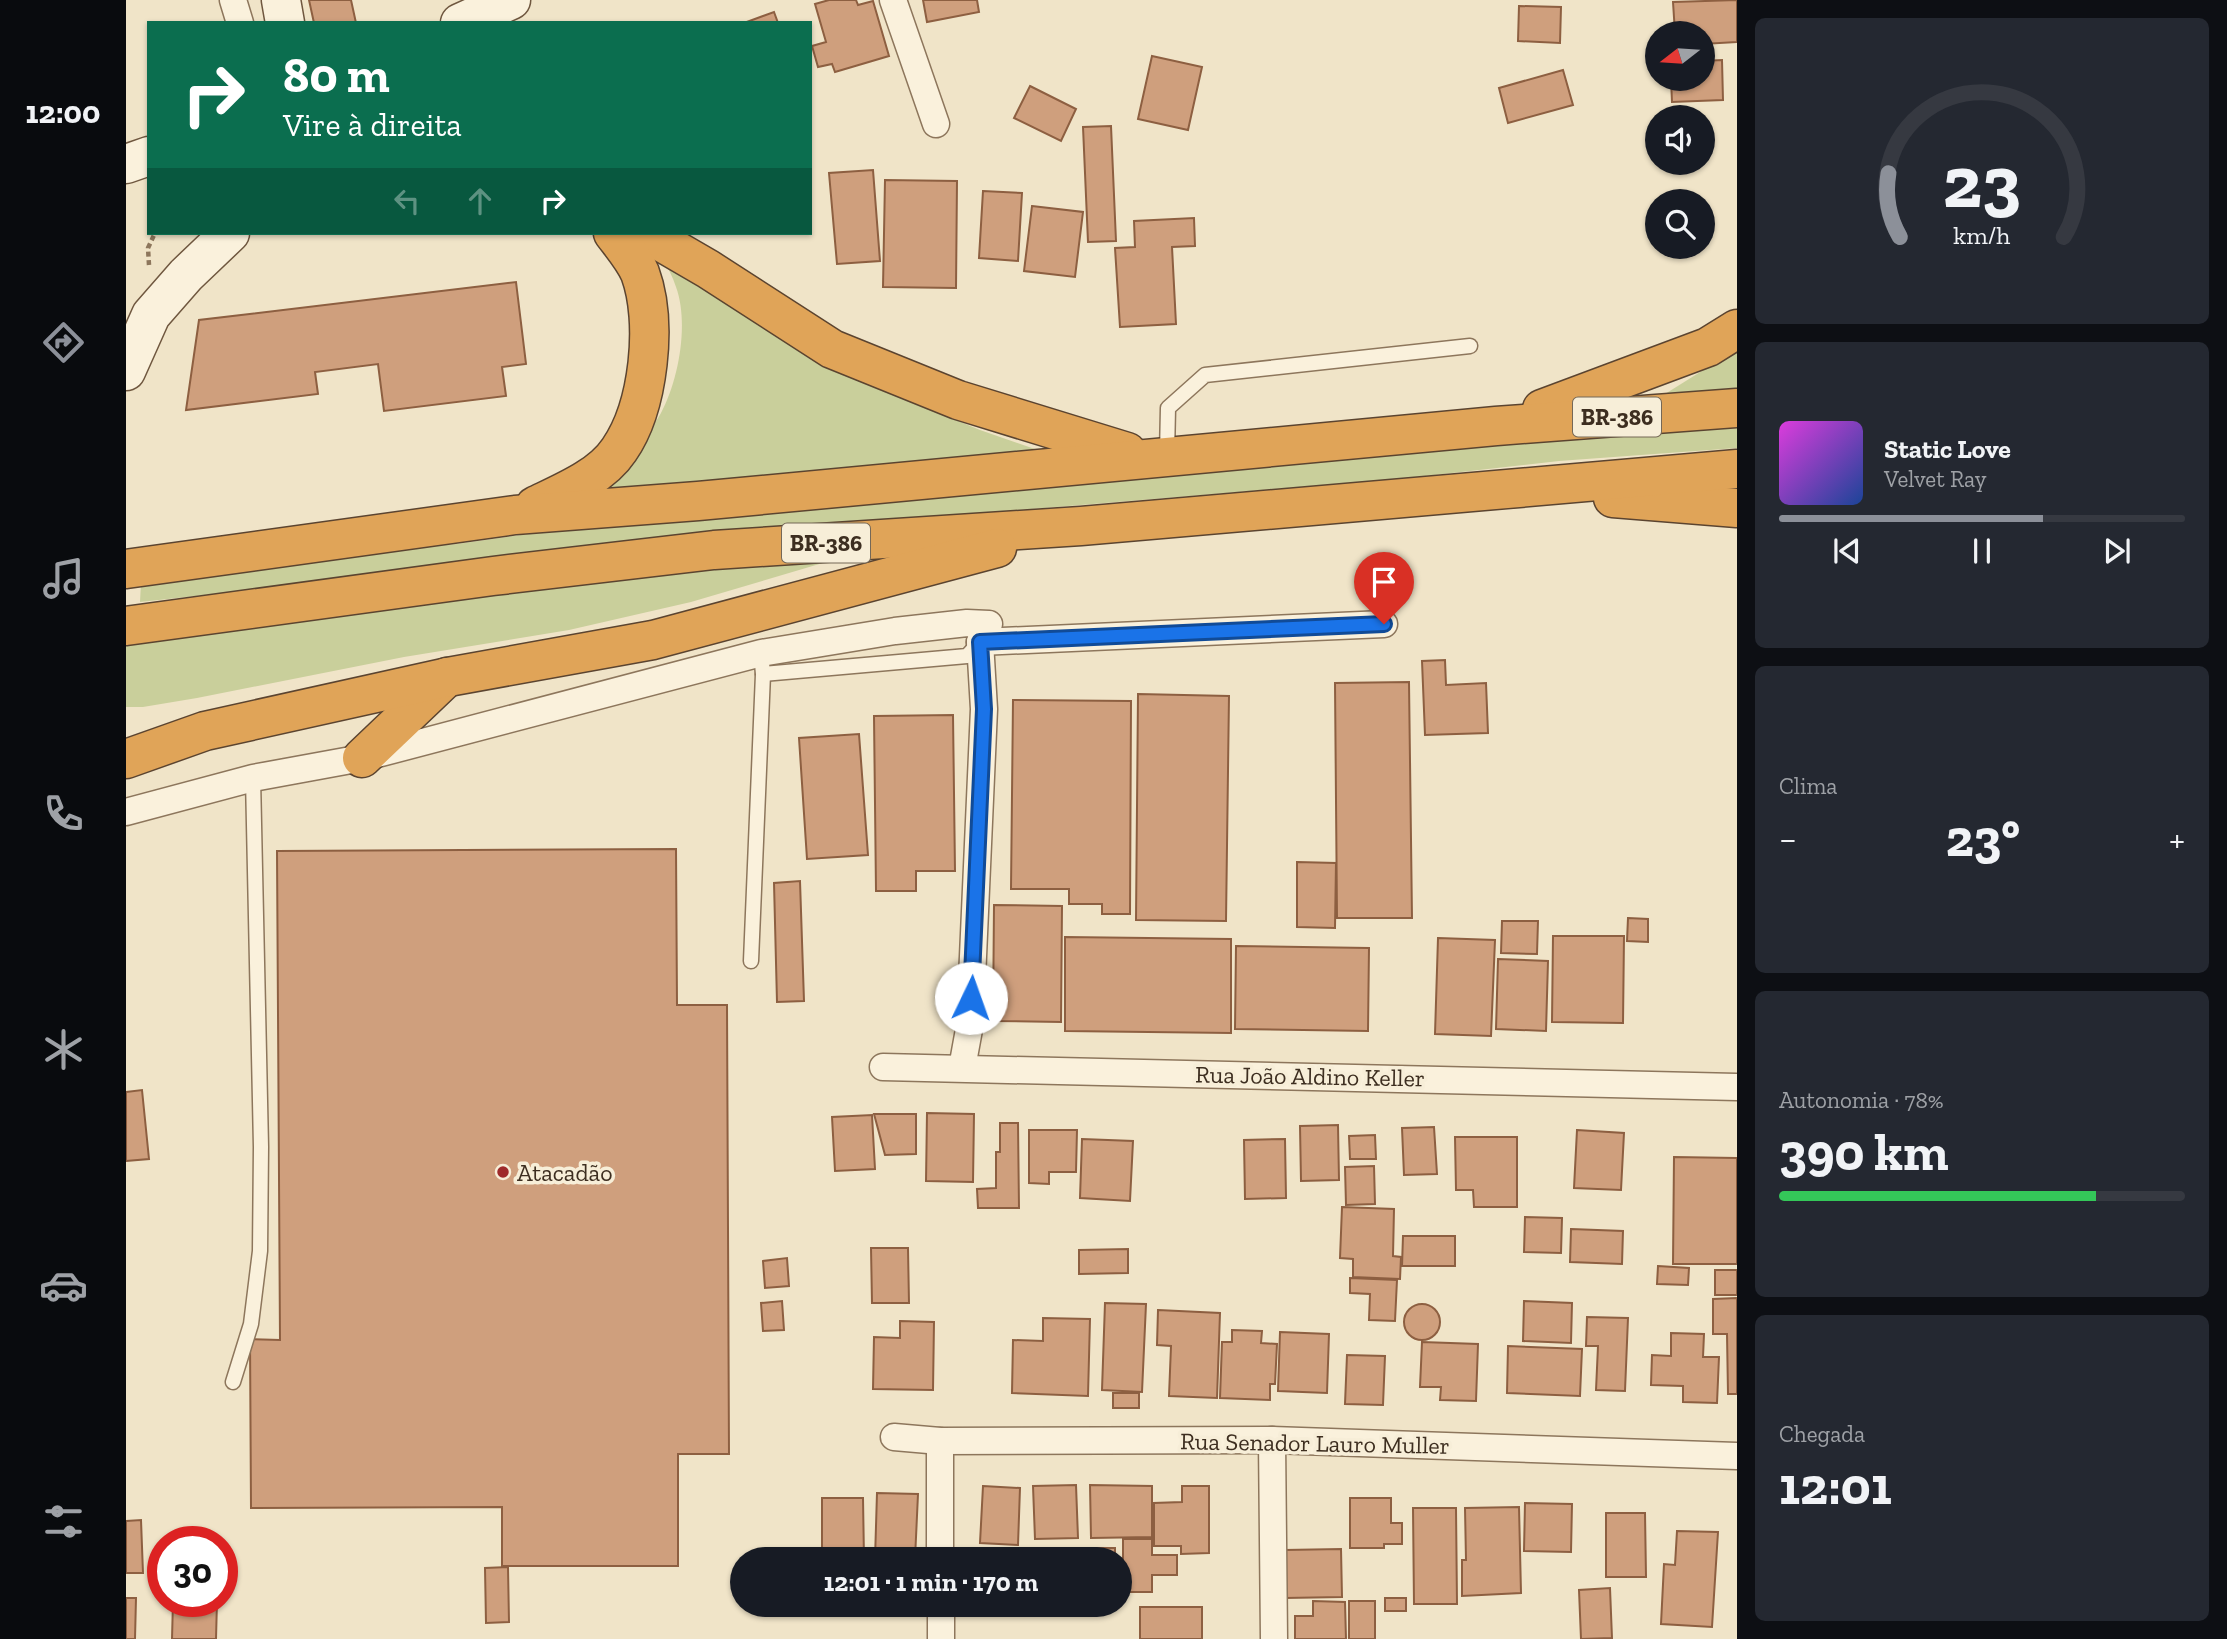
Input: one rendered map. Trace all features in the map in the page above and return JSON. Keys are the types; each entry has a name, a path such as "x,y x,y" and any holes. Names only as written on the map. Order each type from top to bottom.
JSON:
{"highway":[{"path":"515,515 586,481 619,451 633,422 649,357 648,298 639,270 615,235"},
{"path":"649,235 708,269 832,349 958,400 1156,456"},
{"path":"1496,426 1709,347 1737,328"},
{"name":"BR-386","path":"132,568 515,515 698,501 1496,426 1737,408"},
{"name":"BR-386","path":"135,625 493,576 714,550 1082,526 1737,469"},
{"path":"1509,490 1737,508"},
{"path":"126,759 205,731 447,677 653,640 1082,526"},
{"path":"362,758 447,677"}],"street":[{"path":"233,0 239,21"},
{"path":"281,0 285,21"},
{"path":"464,21 511,0"},
{"path":"894,0 936,124"},
{"path":"126,164 147,157"},
{"path":"126,371 151,315 186,275 228,235"},
{"path":"126,812 253,778 362,758 895,631 971,640 1384,624"},
{"path":"962,1068 970,1024 984,723 971,640"},
{"name":"Rua João Aldino Keller","path":"883,1067 1737,1087"},
{"name":"Rua Senador Lauro Muller","path":"894,1437 940,1441 1272,1440 1737,1456"},
{"path":"1272,1440 1274,1639"},
{"path":"940,1441 940,1547"},
{"path":"941,1617 941,1639"}],"lane":[{"path":"1156,456 1168,408 1205,375 1471,345"},
{"path":"751,961 762,664"},
{"path":"233,1382 251,1324 260,1251 261,1147 253,778"}],"green space":[{"path":"663,257 898,396 980,430 1055,456 582,494 645,435 661,413 673,384 680,351 682,317 676,287"},
{"path":"1737,349 1737,394 1657,399"},
{"path":"1737,422 1737,448 1559,461 1398,479 910,519 140,602 141,583 337,554 457,544 646,517"},
{"path":"843,557 691,602 569,630 404,657 197,698 143,707 126,707 126,645 187,631 533,587"}],"building":[{"path":"309,0 351,0 356,21 314,21"},
{"path":"829,0 856,0 858,5 873,1 889,56 835,72 832,64 818,67 812,46 826,42 815,4"},
{"path":"923,0 977,0 979,12 927,22"},
{"path":"1737,0 1737,42 1715,43 1715,21 1674,21 1673,2"},
{"path":"1519,6 1561,7 1560,43 1518,41"},
{"path":"774,12 777,21 749,21"},
{"path":"1152,56 1202,67 1188,130 1138,119"},
{"path":"1715,60 1722,60 1723,100 1672,102 1672,91 1715,91"},
{"path":"1563,70 1573,105 1508,123 1499,88"},
{"path":"1030,86 1076,109 1061,141 1014,118"},
{"path":"1111,126 1116,241 1088,242 1083,127"},
{"path":"873,170 880,261 837,264 829,173"},
{"path":"885,180 957,181 956,288 883,287"},
{"path":"983,191 1022,193 1018,261 979,258"},
{"path":"1032,206 1083,212 1075,277 1024,271"},
{"path":"1194,218 1195,246 1172,247 1176,324 1120,327 1115,248 1135,247 1134,221"},
{"path":"516,282 526,364 502,367 506,396 384,411 378,364 315,372 318,394 186,410 199,320"},
{"path":"1445,660 1446,685 1486,683 1488,733 1425,735 1422,661"},
{"path":"1409,682 1412,918 1337,918 1335,683"},
{"path":"1138,694 1229,696 1226,921 1136,920"},
{"path":"1013,700 1131,701 1130,914 1102,914 1102,904 1069,904 1069,889 1011,889"},
{"path":"953,715 955,871 916,871 916,891 876,891 874,716"},
{"path":"859,734 868,855 807,859 799,738"},
{"name":"Atacadão","path":"676,849 677,1005 727,1005 729,1454 678,1454 678,1566 502,1566 502,1507 251,1508 250,1339 280,1340 277,851"},
{"path":"1297,862 1336,863 1335,928 1297,927"},
{"path":"800,881 804,1001 777,1002 774,883"},
{"path":"994,905 1062,906 1061,1022 993,1021"},
{"path":"1628,918 1648,919 1648,942 1627,941"},
{"path":"1502,921 1538,921 1537,954 1501,953"},
{"path":"1553,936 1624,936 1623,1023 1552,1022"},
{"path":"1065,937 1231,939 1231,1033 1065,1031"},
{"path":"1438,938 1495,940 1491,1036 1435,1034"},
{"path":"1236,946 1369,948 1368,1031 1235,1029"},
{"path":"1498,959 1548,961 1546,1031 1496,1029"},
{"path":"142,1090 149,1159 126,1161 126,1092"},
{"path":"927,1113 974,1114 973,1182 926,1181"},
{"path":"874,1114 916,1114 916,1154 885,1155"},
{"path":"872,1115 875,1169 835,1171 832,1117"},
{"path":"1000,1123 1018,1123 1019,1208 978,1208 977,1189 996,1188 996,1152 1000,1152"},
{"path":"1338,1125 1339,1180 1301,1181 1300,1126"},
{"path":"1434,1127 1437,1174 1404,1175 1402,1128"},
{"path":"1029,1130 1077,1130 1076,1172 1049,1172 1049,1184 1029,1183"},
{"path":"1577,1130 1624,1133 1621,1190 1574,1188"},
{"path":"1375,1135 1376,1159 1350,1159 1349,1136"},
{"path":"1455,1137 1517,1137 1517,1207 1474,1207 1473,1190 1456,1190"},
{"path":"1082,1139 1133,1141 1130,1201 1080,1198"},
{"path":"1285,1139 1286,1198 1245,1199 1244,1140"},
{"path":"1674,1157 1737,1158 1737,1264 1673,1264"},
{"path":"1374,1166 1375,1204 1346,1205 1345,1167"},
{"path":"1342,1207 1394,1209 1393,1256 1401,1257 1400,1279 1353,1277 1353,1259 1340,1258"},
{"path":"1525,1217 1562,1218 1561,1253 1524,1252"},
{"path":"1571,1229 1623,1231 1622,1264 1570,1262"},
{"path":"1403,1236 1455,1236 1455,1266 1402,1266"},
{"path":"871,1248 908,1248 909,1303 872,1303"},
{"path":"1128,1249 1128,1273 1079,1274 1079,1250"},
{"path":"787,1258 789,1286 765,1288 763,1261"},
{"path":"1658,1266 1689,1268 1688,1285 1657,1284"},
{"path":"1715,1270 1737,1270 1737,1295 1715,1295"},
{"path":"1350,1278 1397,1280 1395,1321 1369,1320 1370,1294 1350,1293"},
{"path":"1737,1298 1737,1394 1728,1394 1727,1334 1713,1334 1713,1299"},
{"path":"782,1301 784,1330 763,1331 761,1303"},
{"path":"1524,1301 1572,1303 1571,1343 1523,1341"},
{"path":"1105,1303 1146,1304 1142,1392 1102,1390"},
{"path":"1422,1304 1435,1309 1440,1322 1435,1335 1422,1340 1409,1335 1404,1322 1409,1309"},
{"path":"1158,1310 1220,1313 1217,1398 1169,1396 1171,1346 1157,1345"},
{"path":"1587,1317 1628,1318 1625,1391 1596,1390 1598,1346 1586,1346"},
{"path":"1043,1318 1090,1319 1088,1396 1012,1393 1013,1340 1043,1341"},
{"path":"900,1321 934,1322 933,1390 873,1389 874,1337 900,1338"},
{"path":"1232,1330 1262,1331 1261,1343 1277,1344 1275,1384 1270,1384 1270,1400 1220,1398 1222,1342 1232,1342"},
{"path":"1280,1332 1329,1334 1327,1393 1278,1391"},
{"path":"1671,1333 1704,1334 1703,1357 1719,1357 1717,1403 1683,1402 1683,1386 1651,1385 1652,1355 1671,1356"},
{"path":"1422,1342 1478,1344 1476,1401 1440,1400 1441,1387 1420,1387"},
{"path":"1508,1346 1582,1349 1580,1396 1507,1393"},
{"path":"1347,1355 1385,1356 1383,1405 1345,1404"},
{"path":"1113,1393 1139,1393 1139,1408 1113,1408"},
{"path":"1076,1485 1078,1538 1035,1539 1033,1486"},
{"path":"1090,1485 1152,1486 1152,1537 1091,1538"},
{"path":"983,1486 1020,1488 1018,1545 980,1543"},
{"path":"1182,1486 1209,1486 1209,1553 1181,1554 1181,1546 1154,1546 1154,1503 1182,1502"},
{"path":"877,1493 918,1494 916,1547 875,1547"},
{"path":"822,1498 863,1498 864,1547 822,1547"},
{"path":"1350,1498 1391,1498 1391,1523 1402,1523 1402,1544 1384,1544 1384,1548 1350,1548"},
{"path":"1525,1503 1572,1504 1571,1552 1524,1551"},
{"path":"1519,1507 1521,1593 1462,1596 1462,1560 1466,1560 1465,1508"},
{"path":"1413,1508 1456,1508 1457,1604 1414,1604"},
{"path":"1606,1513 1645,1513 1646,1577 1606,1577"},
{"path":"141,1520 143,1573 126,1573 126,1521"},
{"path":"1677,1531 1718,1532 1712,1627 1661,1624 1664,1564 1675,1565"},
{"path":"1123,1539 1152,1539 1152,1555 1177,1555 1177,1575 1152,1575 1152,1592 1132,1592 1132,1547 1123,1547"},
{"path":"1341,1549 1342,1597 1285,1598 1285,1550"},
{"path":"508,1567 509,1622 486,1623 485,1568"},
{"path":"1610,1588 1612,1638 1581,1639 1579,1590"},
{"path":"126,1598 136,1598 135,1639 126,1639"},
{"path":"1385,1598 1406,1598 1406,1611 1385,1611"},
{"path":"1313,1601 1345,1602 1346,1639 1295,1639 1295,1616 1313,1616"},
{"path":"1349,1601 1375,1601 1375,1639 1349,1639"},
{"path":"1140,1607 1202,1607 1202,1639 1140,1639"},
{"path":"173,1617 217,1617 216,1639 172,1639"}],"place":[{"name":"Atacadão","path":"503,1172"}],"route":[{"path":"971,998 984,709 980,642 1384,624"}]}
